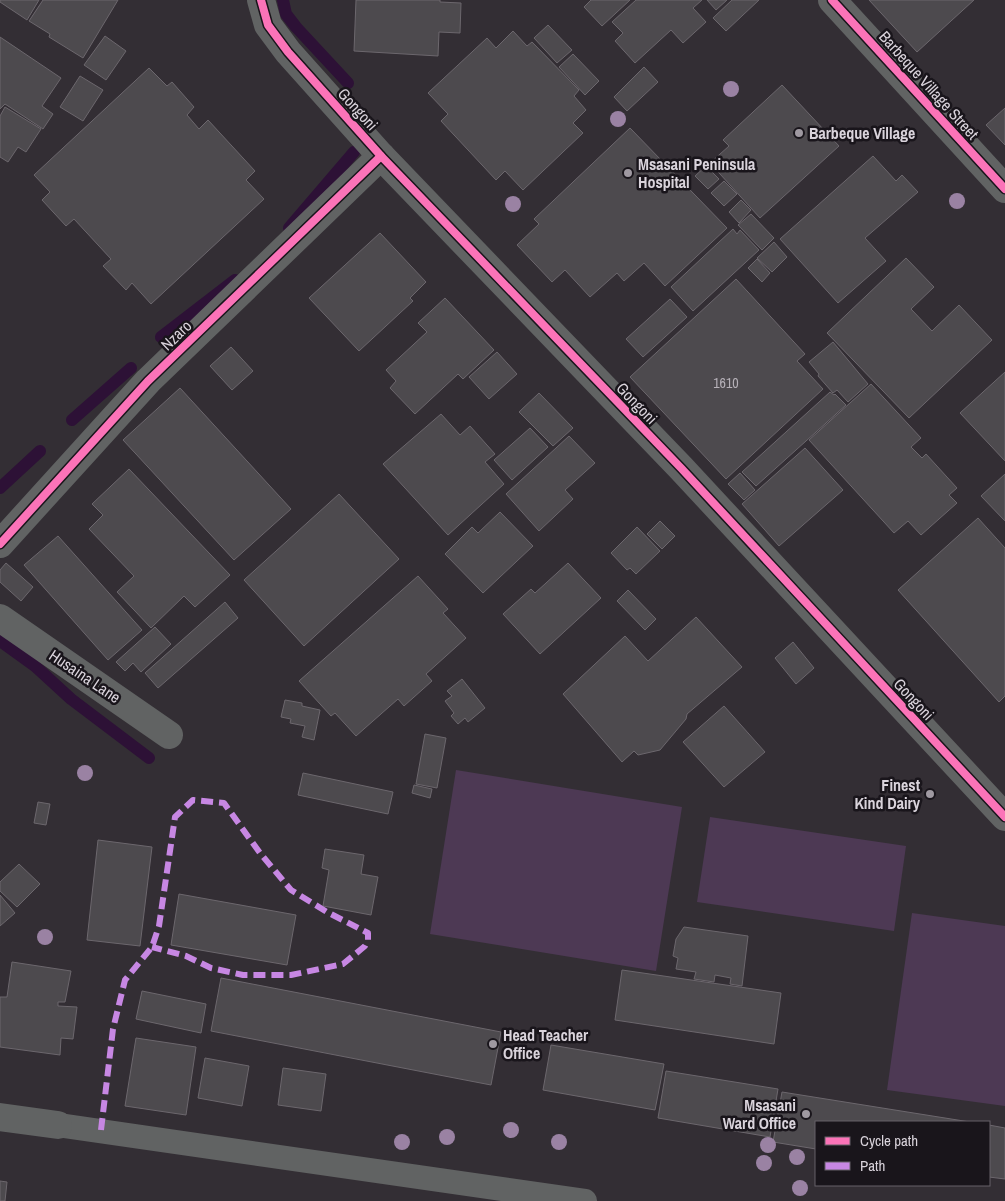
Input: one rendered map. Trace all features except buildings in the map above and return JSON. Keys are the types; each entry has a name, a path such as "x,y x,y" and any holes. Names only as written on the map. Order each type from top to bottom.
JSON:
{"street":[{"name":"Gongoni","path":"261,0 268,25 288,52 381,156 681,468 1005,817"},
{"name":"Barbeque Village Street","path":"832,0 1005,189"},
{"name":"Nzaro","path":"0,544 148,381 381,156"},
{"name":"Husaina Lane","path":"0,618 169,734"},
{"path":"0,1117 58,1125"}],"lane":[{"path":"58,1125 585,1201"}],"shaded area":[{"path":"456,770 682,807 656,971 430,934"},
{"path":"710,817 906,846 894,931 697,902"},
{"path":"912,913 1005,926 1005,1106 887,1090"}],"waterway":[{"path":"283,0 286,14 296,27 348,83"},
{"path":"289,228 354,152"},
{"path":"161,337 235,280"},
{"path":"72,420 131,368"},
{"path":"0,488 40,451"},
{"path":"0,641 35,666 71,699 149,758"}],"marked path":[{"path":"101,1130 113,1029 125,980 152,947 159,926 175,817 193,800 224,803 260,853 291,890 327,912 368,933 368,940 365,946 343,964 291,975 243,975 211,968 186,956 152,947"}],"cycle path":[{"path":"261,0 268,25 288,52 381,156 681,468 1005,817"},
{"path":"832,0 1005,189"},
{"path":"0,544 148,381 381,156"}],"place":[{"name":"Barbeque Village","path":"799,133"},
{"name":"Msasani Peninsula Hospital","path":"628,173"},
{"name":"Finest Kind Dairy","path":"930,794"},
{"name":"Head Teacher Office","path":"493,1044"},
{"name":"Msasani Ward Office","path":"806,1114"}]}
